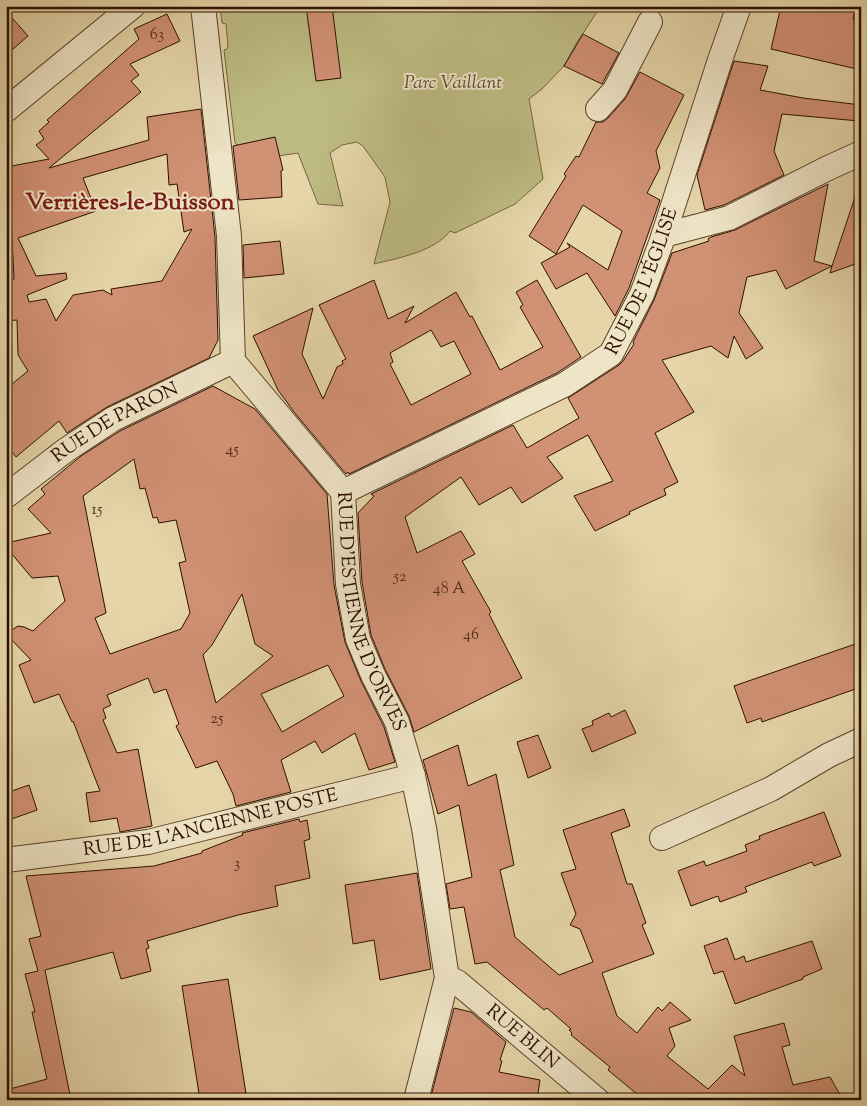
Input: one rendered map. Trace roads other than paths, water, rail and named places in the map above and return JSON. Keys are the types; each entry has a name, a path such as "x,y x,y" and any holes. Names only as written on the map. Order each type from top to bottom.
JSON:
{"street":[{"path":"7,108 132,6"},
{"path":"203,6 229,236 233,361"},
{"name":"RUE DE L'ÉGLISE","path":"343,492 564,385 611,354 642,294 664,235 739,6"},
{"path":"598,109 615,90 650,22"},
{"path":"664,235 729,218 861,153"},
{"name":"RUE D'ESTIENNE D'ORVES","path":"233,361 343,492 348,584 358,639 397,722 412,776 433,877 446,978 416,1100"},
{"name":"RUE DE PARON","path":"11,492 66,450 113,419 233,361"},
{"path":"662,838 771,789 829,755 861,740"},
{"name":"RUE DE L'ANCIENNE POSTE","path":"6,860 148,842 412,776"},
{"name":"RUE BLIN","path":"446,978 457,982 596,1100"}],"district":[{"name":"Verrières-le-Buisson","path":"130,203"}],"park label":[{"name":"Parc Vaillant","path":"453,83"}]}
